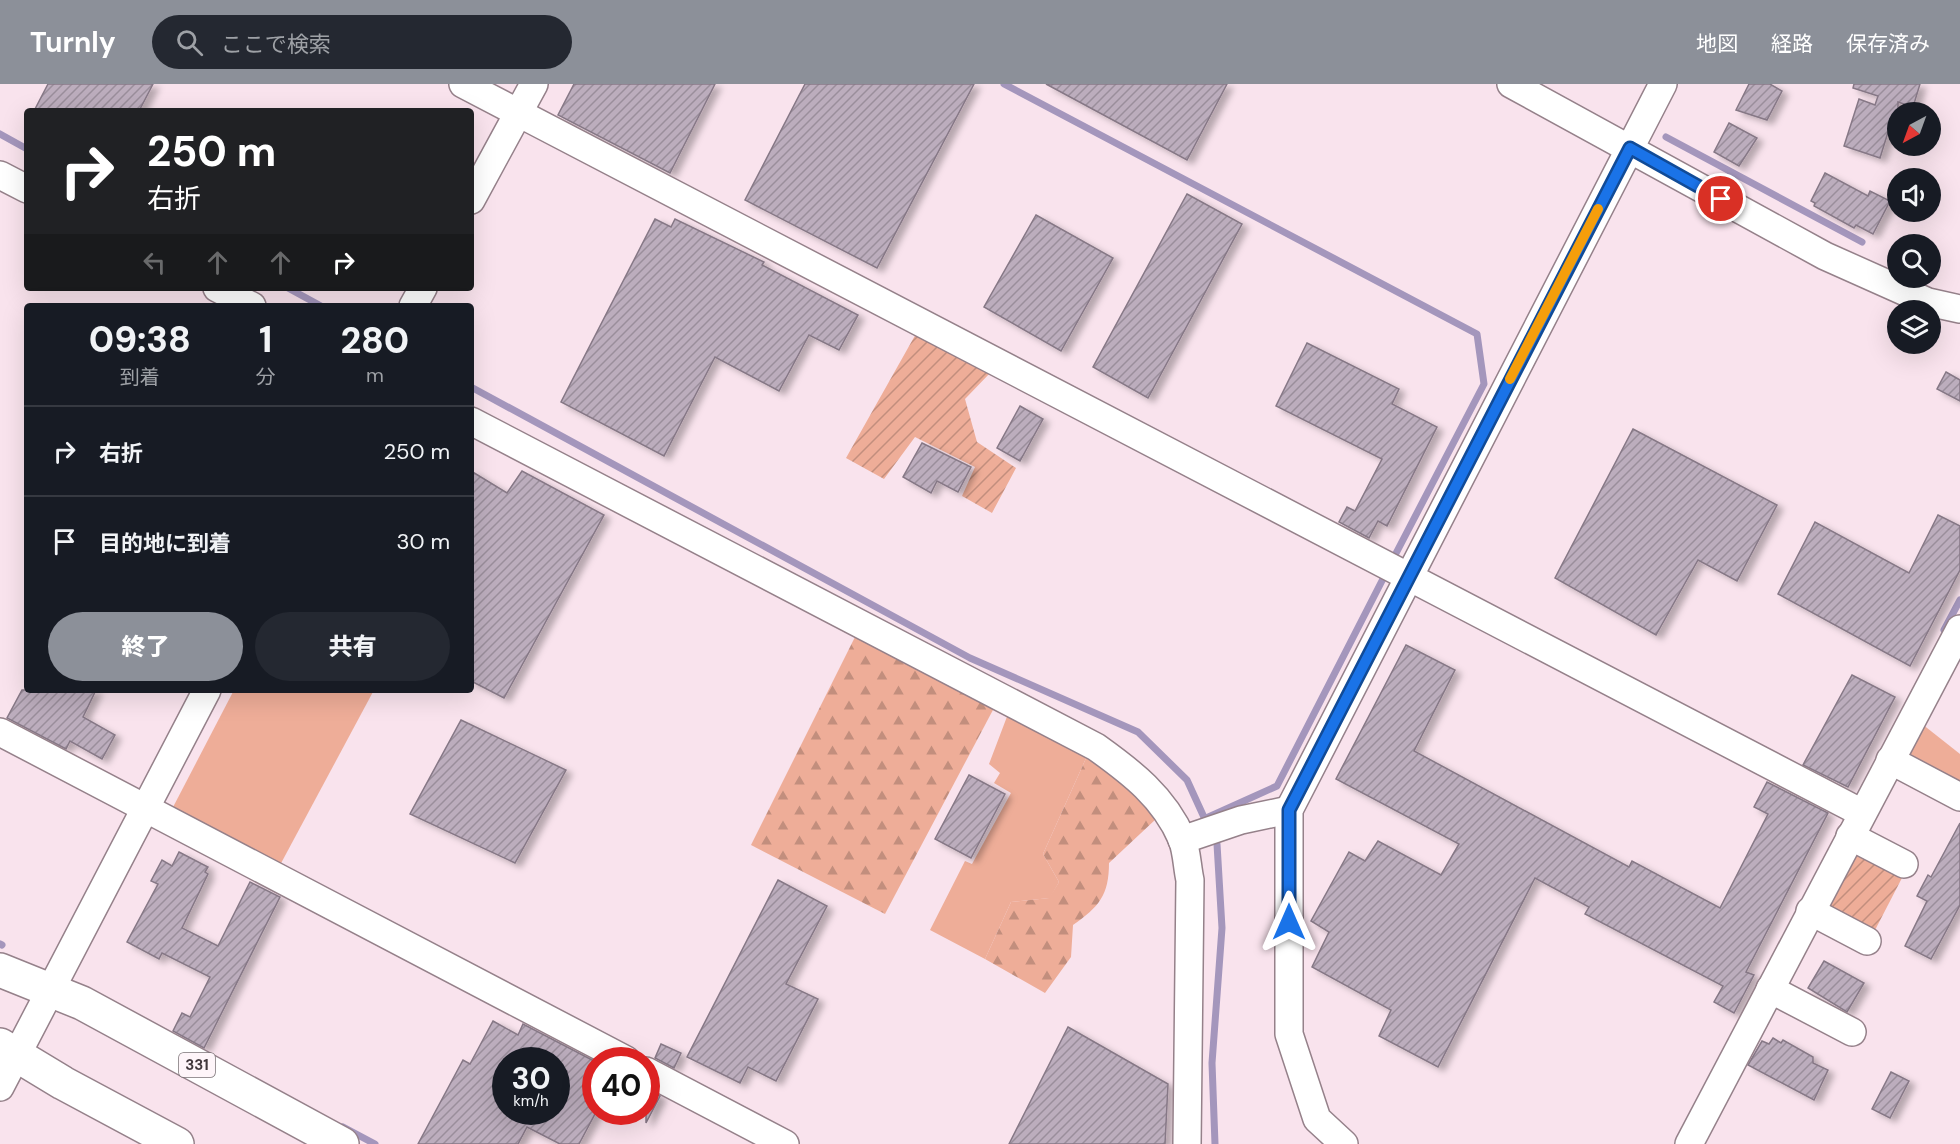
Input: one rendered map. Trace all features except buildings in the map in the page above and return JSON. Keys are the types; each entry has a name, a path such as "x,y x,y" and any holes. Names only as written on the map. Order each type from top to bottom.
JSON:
{"highway":[{"name":"331","path":"0,970 51,989 342,1144"},
{"path":"8,1050 63,1083 177,1144"}],"street":[{"path":"463,84 1408,575 1856,825 1904,864"},
{"path":"474,194 534,84"},
{"path":"1511,84 1825,256 1928,302 1960,309"},
{"path":"1344,1144 1317,1119 1289,1034 1289,810 1408,575 1664,84"},
{"path":"0,174 24,187"},
{"path":"223,291 246,303"},
{"path":"474,423 1096,747 1136,774 1162,804 1182,840 1190,880 1187,1144"},
{"path":"1689,1144 1960,629"},
{"path":"0,1088 8,1050 51,989 205,693"},
{"path":"0,732 601,1047"},
{"path":"1890,760 1960,797"},
{"path":"1182,840 1241,820 1289,810"},
{"path":"1810,911 1867,941"},
{"path":"1770,989 1852,1032"},
{"path":"660,1078 785,1144"}],"green space":[{"path":"917,332 991,372 965,399 977,442 1016,468 992,513 962,496 975,467 915,437 884,479 846,458"},
{"path":"856,635 994,708 885,914 751,845"},
{"path":"232,693 372,693 279,867 171,811"},
{"path":"1008,714 1087,756 1043,854 1059,882 1050,898 1011,902 985,959 930,930 965,861 972,864 1011,793 994,783 1000,773 989,764"},
{"path":"1922,724 1960,754 1960,784 1906,755"},
{"path":"1087,756 1136,792 1156,819 1109,863 1107,884 1101,899 1090,912 1073,925 1071,957 1045,993 985,959 1011,902 1049,898 1059,882 1043,854"},
{"path":"1858,850 1904,874 1873,934 1827,910"}],"waterway":[{"path":"1004,84 1477,334 1484,384 1392,561"},
{"path":"0,134 24,147"},
{"path":"1666,137 1862,242"},
{"path":"294,291 316,303"},
{"path":"474,389 970,658 1138,732 1187,780 1208,826"},
{"path":"1204,819 1277,786 1387,571"},
{"path":"1944,630 1960,600"},
{"path":"1212,836 1217,844 1222,928 1212,1063 1215,1144"},
{"path":"343,1127 375,1144"}],"slow traffic":[{"path":"1510,379 1598,209"}],"route":[{"path":"1289,922 1289,810 1305,775 1630,148 1721,199"}]}
